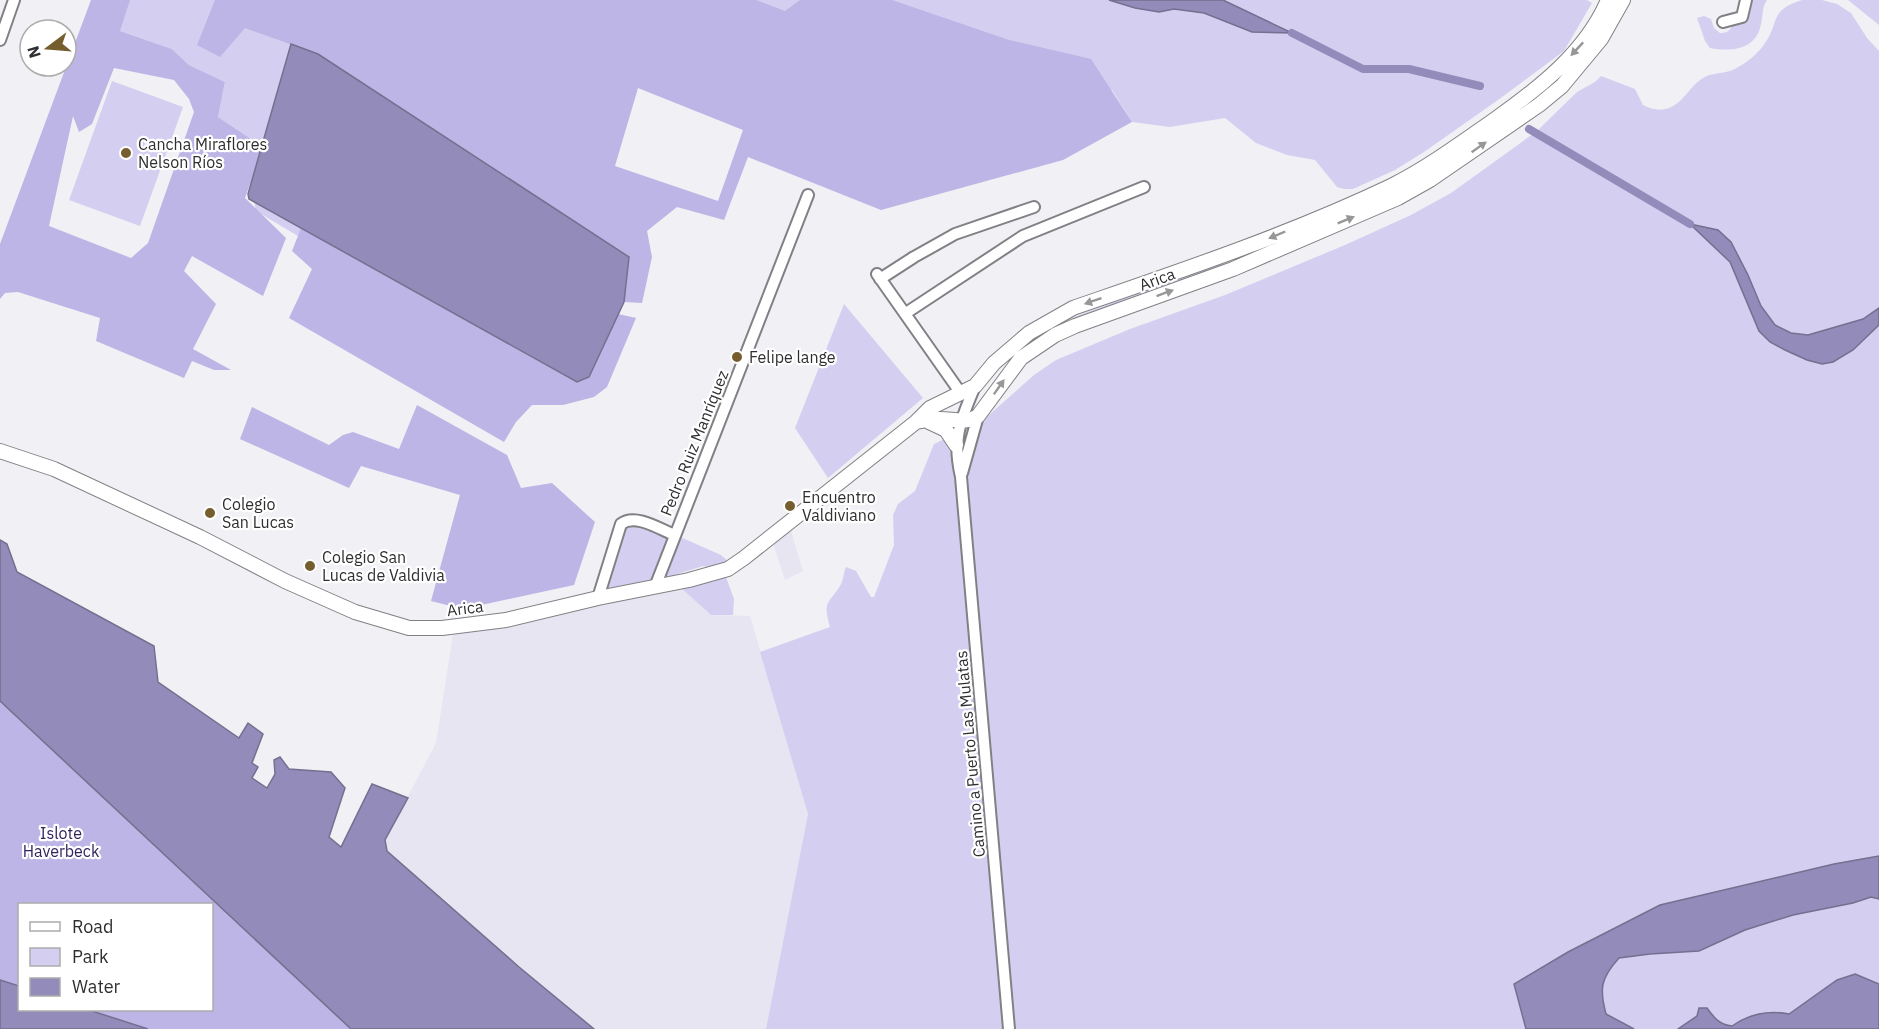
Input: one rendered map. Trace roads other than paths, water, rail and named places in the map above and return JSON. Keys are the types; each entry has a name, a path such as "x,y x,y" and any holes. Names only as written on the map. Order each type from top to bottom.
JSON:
{"main road":[{"name":"Arica","path":"0,451 64,474 335,603 371,618 409,628 507,620 728,569 920,421 930,408 975,386 1015,343 1058,315 1261,242 1392,185 1425,166 1509,109 1550,77 1585,40 1597,23 1608,0"},
{"name":"Arica","path":"978,416 1021,358 1055,335 1233,269 1398,198 1431,180 1539,105 1562,86 1601,39 1623,0"},
{"path":"920,421 942,419 968,421 978,416"},
{"path":"920,421 946,430 956,445"}],"street":[{"path":"0,40 14,0"},
{"path":"1723,22 1742,17 1746,0"},
{"path":"906,313 1023,236 1144,187"},
{"name":"Pedro Ruiz Manríquez","path":"655,587 808,195"},
{"path":"960,392 878,276 955,234 1034,207"},
{"name":"Camino a Puerto Las Mulatas","path":"975,386 961,421 956,445 961,477 1009,1029"},
{"name":"Camino a Puerto Las Mulatas","path":"961,477 978,416"},
{"name":"Pedro Ruiz Manríquez","path":"598,598 621,524 624,521 634,519 674,535"}],"water":[{"path":"1109,0 1223,0 1292,33 1252,32 1204,13 1174,9 1159,12"},
{"path":"291,44 318,54 629,257 624,302 589,377 577,382 249,199 248,194"},
{"path":"1690,224 1718,230 1731,242 1761,306 1775,325 1791,333 1808,335 1863,319 1879,308 1879,325 1853,350 1833,362 1822,364 1807,360 1770,342 1759,331 1730,262"},
{"path":"0,540 7,544 17,572 154,646 158,682 239,738 248,723 263,734 252,763 258,767 252,778 267,788 275,774 274,760 280,757 289,769 331,772 345,788 329,837 341,847 372,784 408,798 385,840 387,851 519,967 594,1029 351,1029 0,701"},
{"path":"1879,856 1879,899 1871,897 1793,915 1745,930 1699,951 1619,958 1608,972 1603,984 1604,1005 1606,1014 1634,1029 1526,1029 1514,984 1568,952 1660,905 1834,864"},
{"path":"1855,974 1879,984 1879,1029 1678,1029 1697,1016 1699,1008 1707,1008 1718,1020 1732,1026 1745,1018 1759,1014 1774,1012 1789,1014 1837,980"},
{"path":"0,980 18,986 18,1011 92,1011 148,1029 0,1029"}],"waterway":[{"path":"1292,33 1363,69 1409,69 1480,86"},
{"path":"1529,129 1690,224"}],"place":[{"name":"Cancha Miraflores Nelson Ríos","path":"126,153"},
{"name":"Felipe lange","path":"737,357"},
{"name":"Encuentro Valdiviano","path":"790,506"},
{"name":"Colegio San Lucas","path":"210,513"},
{"name":"Colegio San Lucas de Valdivia","path":"310,566"}],"park label":[{"name":"Islote Haverbeck","path":"61,842"}]}
